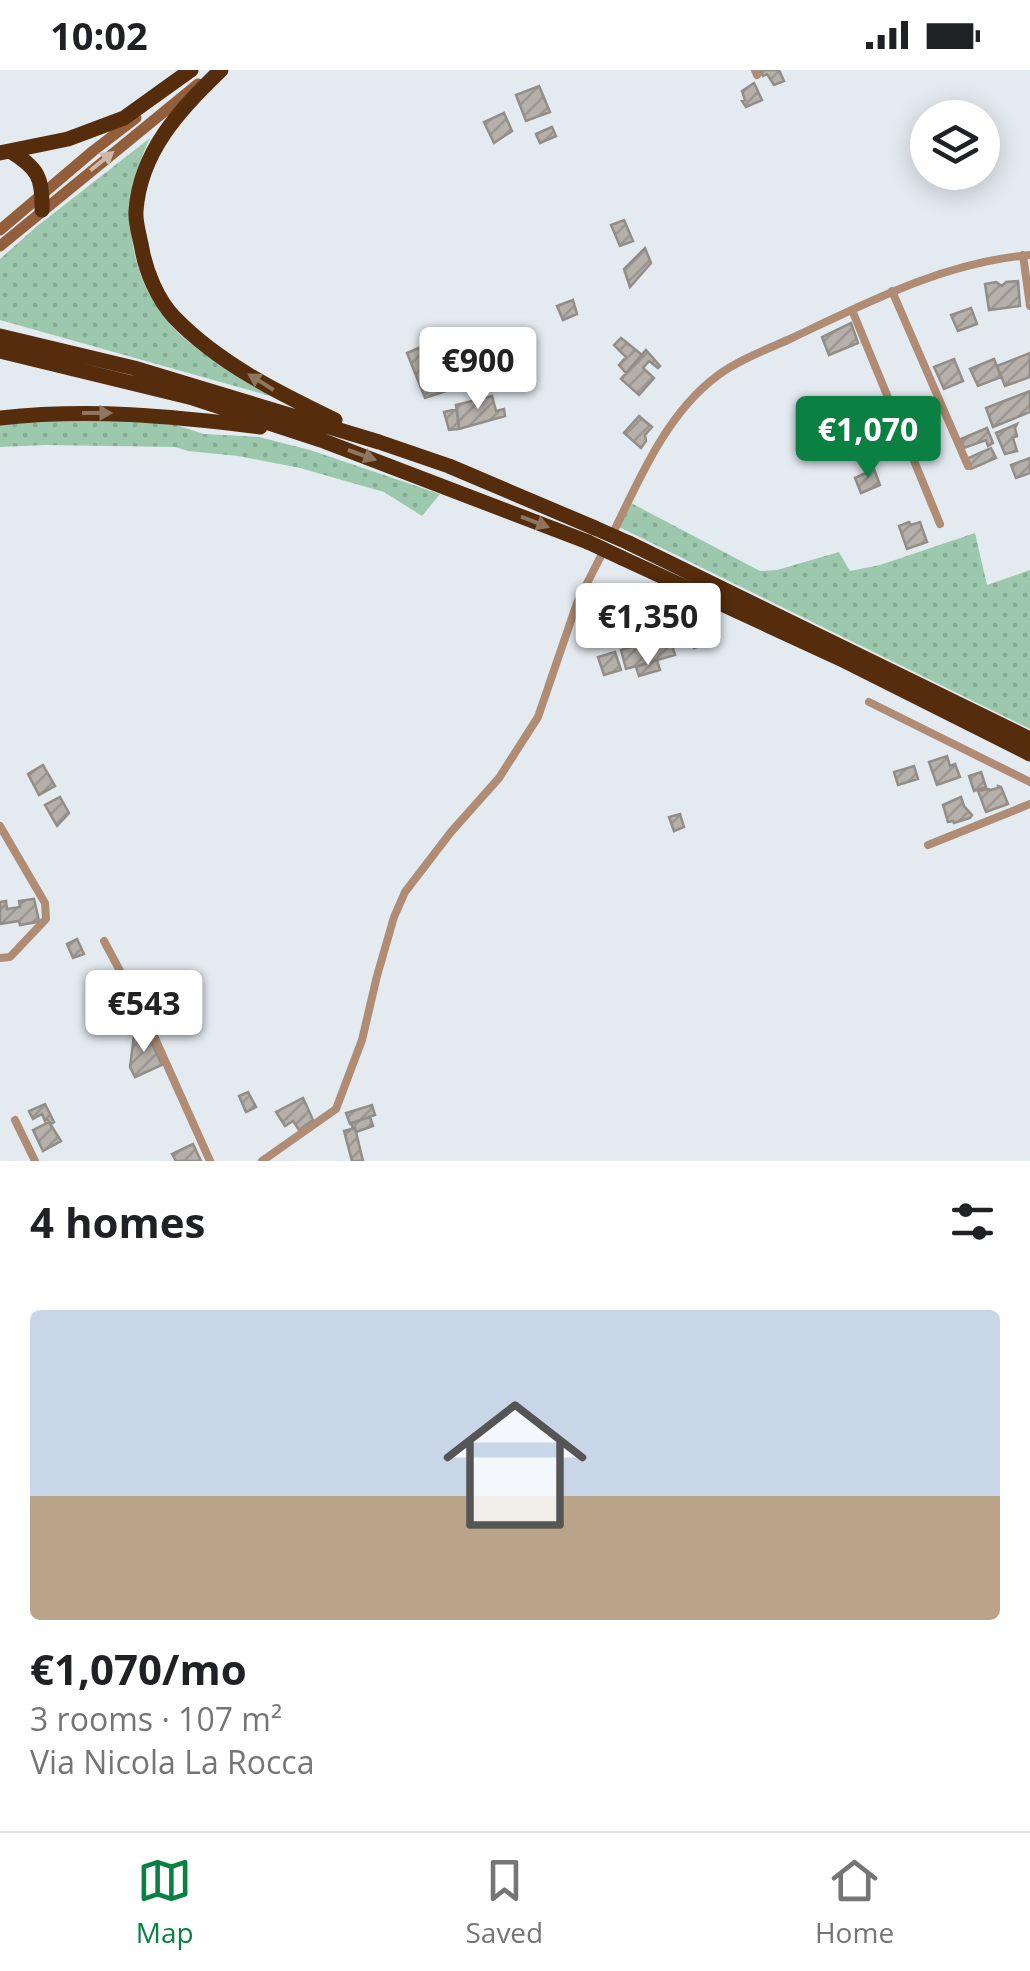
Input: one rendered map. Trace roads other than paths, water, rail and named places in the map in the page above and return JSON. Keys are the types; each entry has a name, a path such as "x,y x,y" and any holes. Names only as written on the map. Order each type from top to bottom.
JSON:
{"highway":[{"path":"5,152 68,139 124,118 191,70"},
{"path":"218,70 165,129 143,173 136,214 146,270 172,315 220,355 282,394 379,442"},
{"path":"5,152 30,163 36,172 42,202"},
{"path":"0,336 134,368 449,466 626,551 822,635 1030,739"},
{"path":"0,351 194,398 320,440 482,502 591,535"},
{"path":"0,418 31,414 156,414 320,440"},
{"path":"626,551 1030,754"}],"main road":[{"path":"0,246 92,151 198,70"},
{"path":"0,230 218,70"}],"street":[{"path":"262,1161 336,1110 362,1040 390,932 405,892 499,778 538,717 576,604 650,460 692,401 717,375 936,274 1026,255 1030,306"},
{"path":"892,291 968,466"},
{"path":"852,310 940,524"},
{"path":"869,702 1030,782"},
{"path":"928,845 1030,804"},
{"path":"0,826 48,912 10,957 0,958"},
{"path":"104,941 149,1025 210,1161"},
{"path":"16,1120 35,1161"}]}
